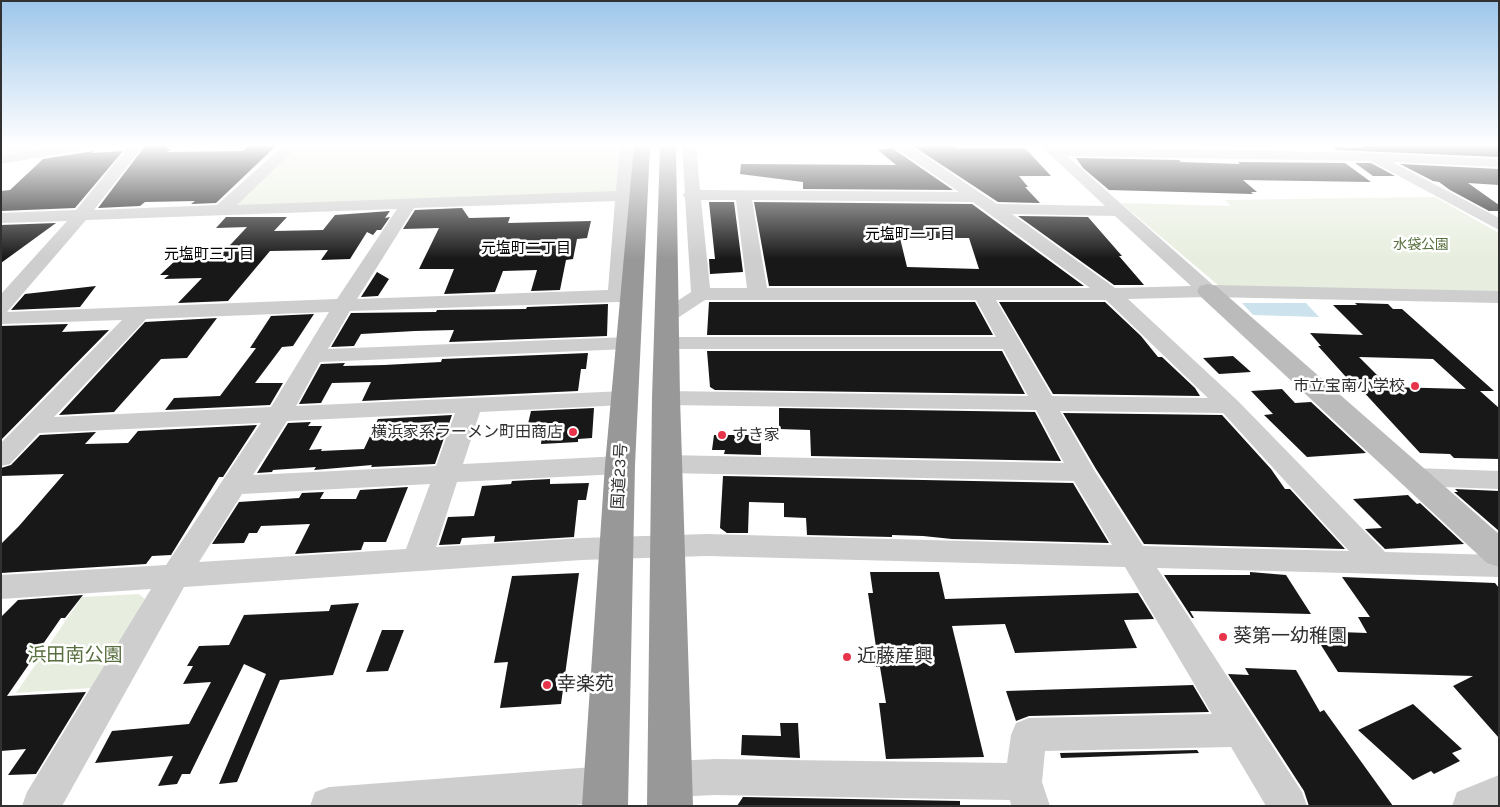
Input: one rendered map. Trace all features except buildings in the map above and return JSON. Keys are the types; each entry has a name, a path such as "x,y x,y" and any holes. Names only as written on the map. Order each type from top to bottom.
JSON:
{"highway":[{"name":"国道23号","path":"605,795 620,465 628,343 627,294 638,184"},
{"path":"668,184 666,464 670,792"}],"street":[{"path":"1,308 106,184"},
{"path":"223,210 251,184"},
{"path":"1,318 627,294 624,184"},
{"path":"691,184 701,294"},
{"path":"957,184 1111,294 1230,406 1378,563"},
{"path":"1088,184 1499,554"},
{"path":"1422,184 1499,225"},
{"path":"691,195 977,197"},
{"path":"743,195 758,295"},
{"path":"1,218 623,196"},
{"path":"41,806 174,576 279,414 343,305 408,205"},
{"path":"992,209 1118,211"},
{"path":"666,316 701,294 1111,294 1208,292 1499,297"},
{"path":"983,294 1082,472 1288,806"},
{"path":"1,458 140,313"},
{"path":"666,316 1010,343"},
{"path":"313,356 628,343"},
{"path":"32,426 624,398"},
{"path":"666,398 1230,406"},
{"path":"417,560 448,474 470,405"},
{"path":"666,464 1082,472"},
{"path":"233,485 620,465"},
{"path":"1414,478 1499,480"},
{"path":"1,587 616,548 717,546 1132,555 1499,566"},
{"path":"670,792 716,777 1027,794 1029,735 1240,730"},
{"path":"1470,806 1499,794"},
{"path":"329,806 605,795"}],"green space":[{"path":"257,184 618,184 617,192 235,206"},
{"name":"水袋公園","path":"1435,197 1499,233 1499,294 1225,291 1121,203 1231,206 1225,200"},
{"name":"浜田南公園","path":"139,594 145,599 91,688 16,693 82,597"}],"water":[{"path":"1242,303 1306,303 1319,317 1253,315"}],"place":[{"name":"市立宝南小学校","path":"1415,386"},
{"name":"横浜家系ラーメン町田商店","path":"573,432"},
{"name":"すき家","path":"722,435"},
{"name":"葵第一幼稚園","path":"1223,637"},
{"name":"近藤産興","path":"847,657"},
{"name":"幸楽苑","path":"547,685"}],"district":[{"name":"元塩町一丁目","path":"910,235"},
{"name":"元塩町二丁目","path":"526,249"},
{"name":"元塩町三丁目","path":"209,255"}]}
